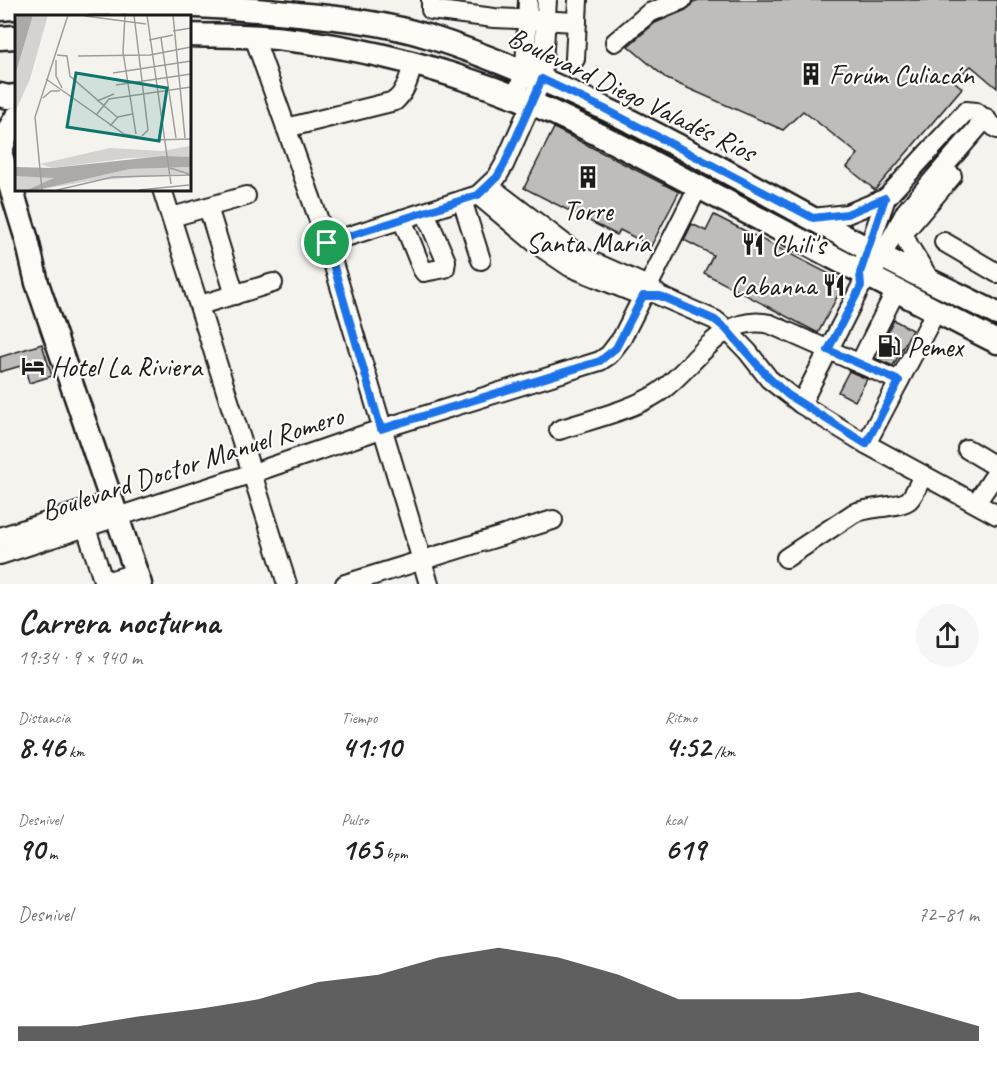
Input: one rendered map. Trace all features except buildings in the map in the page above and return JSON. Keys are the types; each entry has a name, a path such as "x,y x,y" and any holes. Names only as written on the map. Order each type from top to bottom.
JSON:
{"main road":[{"name":"Boulevard Diego Valadés Ríos","path":"0,9 98,1 198,6 305,14 369,22 429,37 533,75 605,109 700,157 875,253 997,314"},
{"name":"Boulevard Diego Valadés Ríos","path":"190,35 285,39 332,46 413,64 476,82 597,133 864,279 896,290 997,342"},
{"path":"0,38 15,37"},
{"path":"0,95 15,96"},
{"path":"15,120 0,152 27,240 37,283 138,578"},
{"path":"0,197 22,253 37,283"}],"street":[{"path":"528,0 537,21"},
{"path":"327,243 476,193 504,165 523,100 533,75 537,21 547,0"},
{"path":"575,59 578,0"},
{"path":"615,42 647,7 682,0"},
{"path":"429,37 431,5 494,9 537,21 577,22"},
{"path":"254,37 327,243 429,584"},
{"path":"286,128 395,101 402,95 413,64"},
{"path":"813,218 847,214 885,198 966,111 973,111 992,124 942,178 906,211 900,228 875,253"},
{"name":"Boulevard Doctor Manuel Romero","path":"0,537 253,473 381,429 600,361 616,348 650,293 698,187"},
{"path":"162,190 287,584"},
{"path":"476,193 481,260"},
{"path":"476,193 582,257 650,293 703,314 726,329 769,378 801,404 866,444 997,515"},
{"path":"172,218 246,196"},
{"path":"801,404 875,253 885,198"},
{"path":"208,207 236,295"},
{"path":"402,219 424,272 430,273 445,268 446,261 425,212"},
{"path":"900,228 930,280"},
{"path":"944,242 997,273"},
{"path":"200,305 273,283"},
{"path":"860,363 896,290"},
{"path":"866,444 936,311"},
{"path":"559,430 657,394 726,329 763,322 899,381"},
{"path":"967,449 997,466"},
{"path":"976,503 997,472"},
{"path":"786,558 862,509 901,505 907,502 923,475"},
{"name":"Boulevard Doctor Manuel Romero","path":"0,555 86,528 114,509"},
{"path":"345,584 552,520"},
{"path":"86,528 103,580 138,578"}],"place":[{"name":"Forúm Culiacán","path":"811,74"},
{"name":"Torre Santa María","path":"588,177"},
{"name":"Chili's","path":"753,244"},
{"name":"Cabanna","path":"834,285"},
{"name":"Pemex","path":"889,346"},
{"name":"Hotel La Riviera","path":"33,366"}],"route":[{"path":"542,79 605,109 813,218 847,214 885,198 860,273 861,286 828,350 899,381 884,414 866,444 788,395 715,320 660,296 643,296 616,348 600,361 381,429 327,243 478,195 497,177 504,165 542,79"}]}
